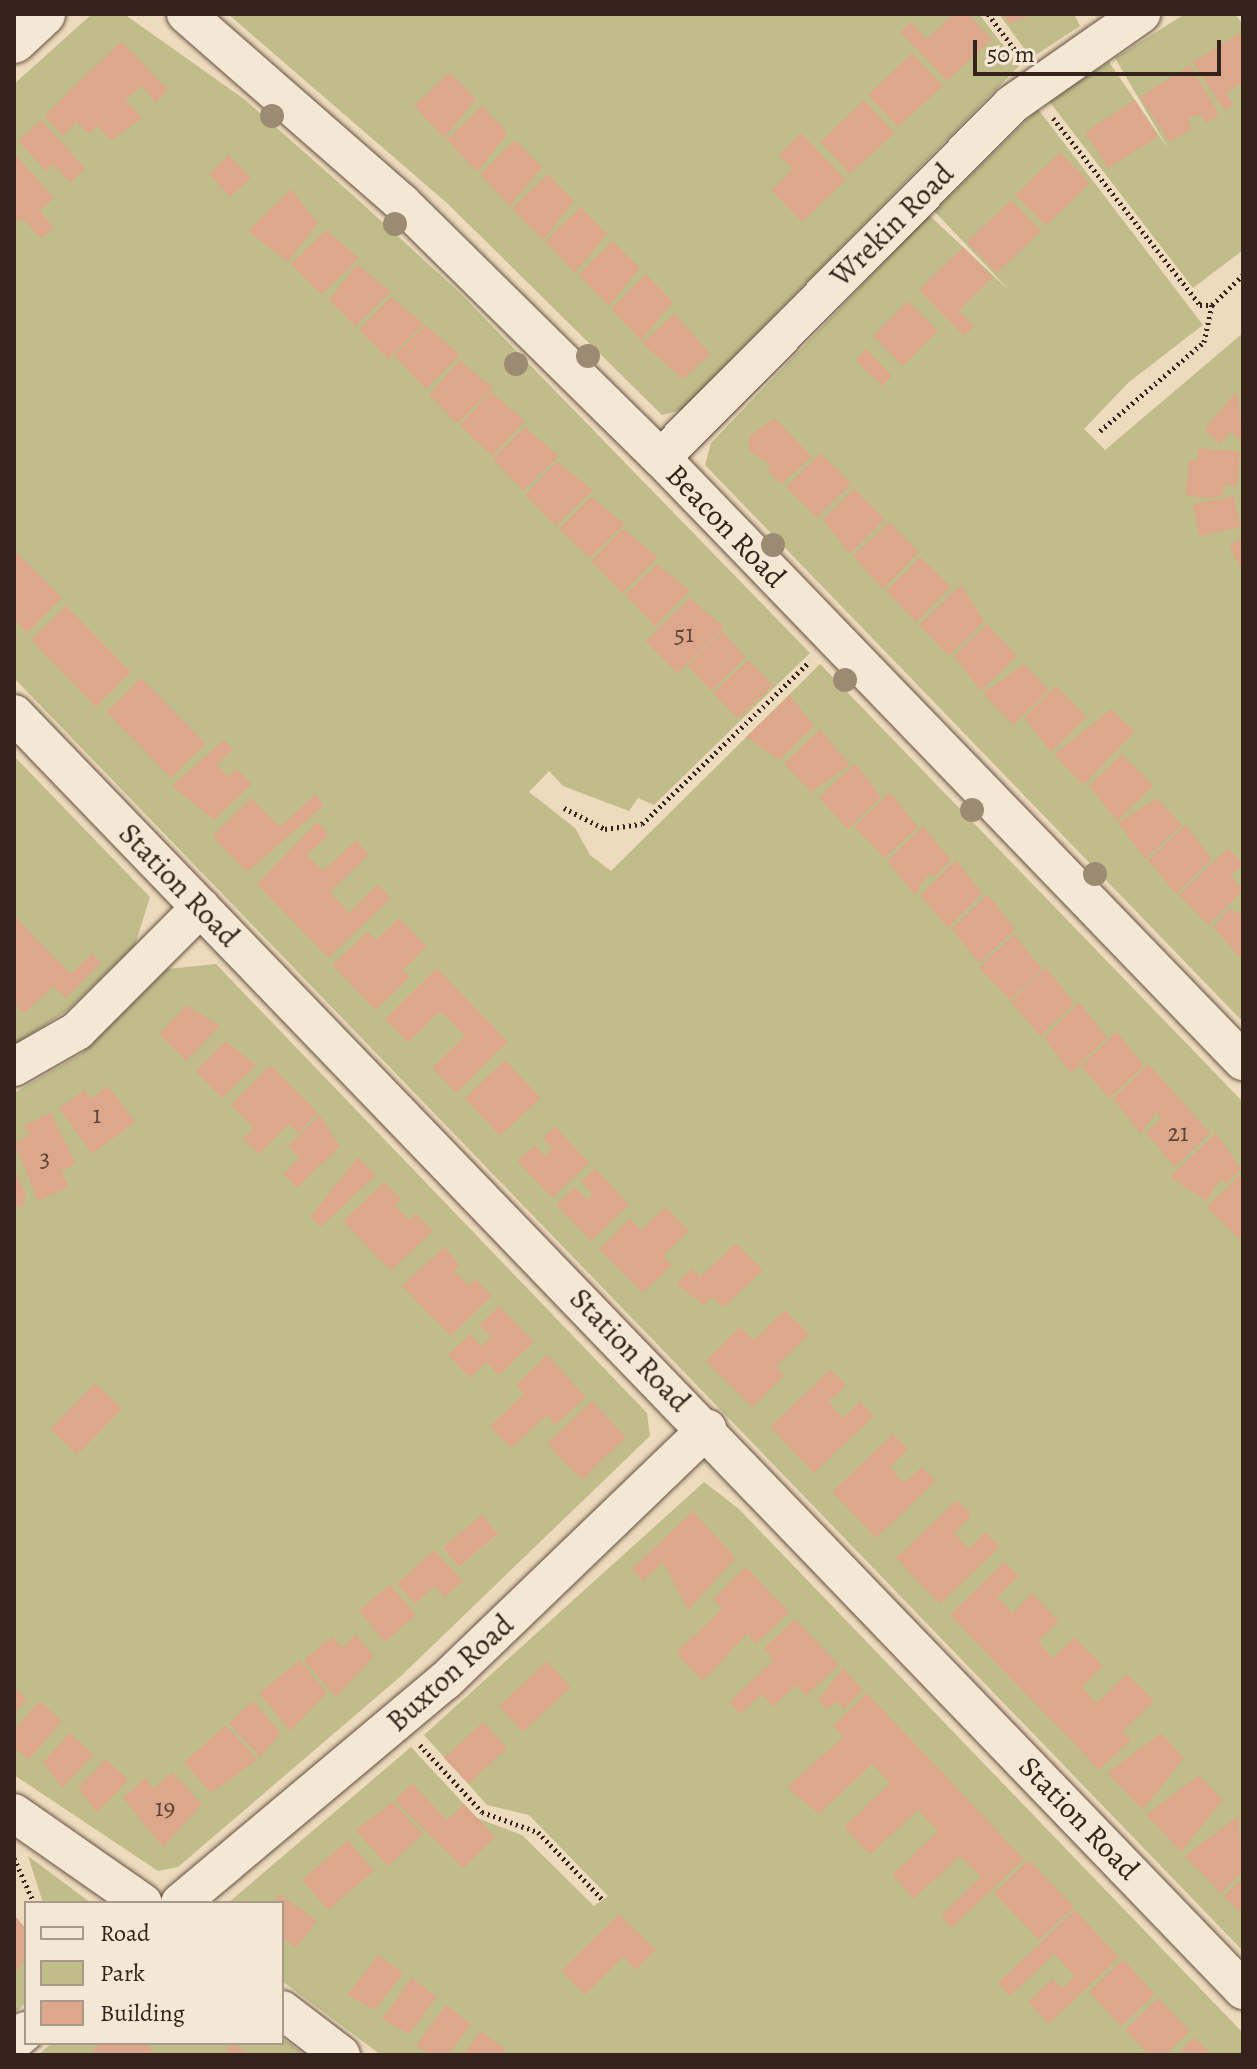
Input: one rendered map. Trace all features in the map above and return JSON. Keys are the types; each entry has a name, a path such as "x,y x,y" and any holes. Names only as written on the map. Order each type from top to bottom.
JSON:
{"street":[{"name":"Beacon Road","path":"186,14 402,203 661,458 1243,1061"},
{"name":"Wrekin Road","path":"661,458 1035,85 1141,14"},
{"name":"Station Road","path":"14,714 707,1429 1243,1990"},
{"path":"14,1067 77,1031 201,907"},
{"name":"Buxton Road","path":"182,1901 398,1721 707,1429"},
{"path":"14,1813 140,1901"},
{"path":"284,2012 341,2055"}],"path":[{"path":"988,14 1035,85 1191,296 1212,305"},
{"path":"1100,431 1204,342 1212,305 1243,275"},
{"path":"564,808 605,829 642,824 834,638"},
{"path":"398,1721 482,1812 538,1832 602,1899"},
{"path":"14,1857 33,1901"}],"green space":[{"path":"92,14 124,14 244,99 356,198 460,293 810,653 654,805 638,798 629,811 563,786 549,771 529,792 575,828 590,855 611,871 820,664 1243,1102 1243,1951 14,678 14,84"},
{"path":"228,14 979,14 1019,66 681,410 662,415 448,204"},
{"path":"999,14 1074,14 1080,26 1031,58"},
{"path":"1185,14 1235,14 1243,25 1243,250 1193,288 1049,101 1109,62 1169,150 1115,58"},
{"path":"1038,109 1203,325 1129,382 1084,429 1105,450 1243,333 1243,1022 705,465 711,443 929,215 1011,292 934,211"},
{"path":"14,756 150,897 135,945 68,1010 14,1045"},
{"path":"216,964 647,1413 650,1436 401,1676 178,1867 158,1871 14,1775 14,1093 81,1054 167,969","holes":["482,1515 498,1534 459,1567 443,1548"]},
{"path":"704,1482 739,1509 1243,2033 1243,2055 381,2055 284,1982 284,1901 230,1901 411,1747 477,1818 522,1835 594,1906 608,1896 529,1815 487,1805 424,1735"},
{"path":"28,1856 88,1901 42,1901"},
{"path":"14,1915 24,1927 24,2005 14,2013"},
{"path":"284,2039 305,2055 38,2055 50,2045 284,2045"}],"building":[{"path":"953,14 968,14 992,39 947,81 900,32 911,22 927,39"},
{"path":"1003,14 1034,14 1009,24"},
{"path":"1243,31 1243,82 1226,93 1234,105 1225,111 1193,62"},
{"path":"121,41 168,90 156,102 141,86 125,100 142,118 111,141 97,126 88,134 77,122 63,136 44,116"},
{"path":"912,53 943,86 898,127 868,95"},
{"path":"1190,65 1219,115 1206,124 1201,115 1188,118 1191,129 1170,142 1140,97"},
{"path":"450,72 476,99 444,138 414,106"},
{"path":"864,100 895,133 850,174 820,142"},
{"path":"1135,100 1158,137 1108,168 1085,132"},
{"path":"482,106 508,133 477,172 447,140"},
{"path":"41,120 86,169 70,183 53,164 46,171 18,141"},
{"path":"801,133 846,180 802,222 771,190 793,169 779,155"},
{"path":"515,140 542,167 510,206 480,174"},
{"path":"1060,152 1090,183 1046,226 1015,195"},
{"path":"14,153 54,198 40,211 54,228 41,239 24,220 14,221"},
{"path":"229,155 251,178 230,197 209,174"},
{"path":"548,174 574,201 543,240 512,209"},
{"path":"291,189 318,223 288,262 248,231"},
{"path":"1011,200 1041,231 997,273 967,242"},
{"path":"581,207 607,234 575,273 545,241"},
{"path":"326,230 359,258 321,295 291,264"},
{"path":"613,241 640,268 609,306 578,275"},
{"path":"963,247 993,277 959,311 974,326 964,336 919,290"},
{"path":"357,264 391,292 355,326 329,300"},
{"path":"646,274 673,302 641,340 611,309"},
{"path":"391,297 424,324 388,359 359,330"},
{"path":"908,301 938,331 903,366 873,336"},
{"path":"674,314 711,354 683,379 642,343"},
{"path":"426,325 460,355 426,389 394,356"},
{"path":"866,349 892,376 882,386 855,360"},
{"path":"460,360 493,388 457,424 429,395"},
{"path":"1237,391 1243,442 1231,431 1220,444 1204,429"},
{"path":"491,392 525,421 492,456 460,425"},
{"path":"775,418 812,457 781,484 766,469 771,465 749,451 749,436"},
{"path":"525,427 559,456 523,491 493,459"},
{"path":"1198,448 1240,452 1237,486 1224,485 1223,495 1212,498 1186,496 1189,460 1197,461"},
{"path":"821,453 851,484 816,518 786,487"},
{"path":"557,462 593,490 556,526 525,495"},
{"path":"854,488 885,519 850,554 823,520"},
{"path":"1234,496 1240,527 1199,536 1193,504"},
{"path":"591,497 625,524 589,558 559,529"},
{"path":"889,522 919,552 883,589 853,556"},
{"path":"623,529 658,557 622,593 591,561"},
{"path":"1243,538 1243,575 1229,545"},
{"path":"14,550 62,598 27,633 14,619"},
{"path":"921,557 951,587 916,622 886,591"},
{"path":"657,564 690,591 655,626 625,595"},
{"path":"961,585 984,621 949,656 919,625"},
{"path":"690,598 724,627 677,673 645,641"},
{"path":"66,606 131,672 96,707 31,640"},
{"path":"987,624 1017,656 981,691 954,656"},
{"path":"722,631 746,657 711,691 687,665"},
{"path":"748,660 773,685 738,719 713,693"},
{"path":"1024,664 1049,690 1013,725 983,693"},
{"path":"141,678 206,744 171,778 106,712"},
{"path":"1056,686 1087,717 1051,752 1024,718"},
{"path":"790,695 814,726 780,760 746,737"},
{"path":"1111,709 1135,732 1083,785 1054,755"},
{"path":"820,729 850,765 811,792 784,764"},
{"path":"224,740 233,749 217,765 228,777 237,769 252,784 214,820 172,786"},
{"path":"1122,754 1153,786 1117,821 1089,786"},
{"path":"855,763 881,797 848,829 819,798"},
{"path":"890,792 918,827 884,858 854,827"},
{"path":"315,794 324,805 247,872 212,836 252,798 280,827"},
{"path":"1157,798 1182,825 1145,859 1118,823"},
{"path":"317,822 329,835 307,855 323,871 356,840 369,854 330,892 349,913 378,884 391,898 328,958 257,884"},
{"path":"1186,825 1212,859 1176,894 1148,860"},
{"path":"923,826 951,860 933,877 929,873 915,895 887,861"},
{"path":"1228,848 1243,864 1231,876 1243,891 1208,925 1179,895"},
{"path":"956,860 982,893 948,928 920,895"},
{"path":"988,894 1015,929 979,963 952,929"},
{"path":"1231,908 1237,914 1243,908 1243,961 1213,927"},
{"path":"14,916 71,974 92,953 101,963 66,998 53,986 24,1014 14,1004"},
{"path":"399,918 427,947 403,970 410,977 375,1010 332,965 368,931 376,940"},
{"path":"1014,934 1042,969 1010,1000 979,968"},
{"path":"1046,967 1074,1003 1040,1036 1011,1002"},
{"path":"437,968 508,1042 456,1093 432,1068 465,1036 440,1011 408,1043 385,1019"},
{"path":"1079,1002 1107,1037 1071,1073 1044,1038"},
{"path":"187,1005 220,1026 186,1061 159,1034"},
{"path":"1117,1031 1144,1066 1109,1098 1081,1066"},
{"path":"225,1041 256,1065 222,1098 195,1071"},
{"path":"505,1060 541,1098 500,1136 465,1098"},
{"path":"1149,1064 1210,1133 1175,1167 1146,1133 1162,1118 1156,1112 1141,1134 1113,1099"},
{"path":"271,1065 318,1113 298,1133 289,1124 259,1154 243,1139 254,1128 231,1105"},
{"path":"108,1086 135,1122 92,1154 59,1108 84,1090 91,1099"},
{"path":"51,1113 76,1164 61,1171 69,1187 38,1201 14,1143 29,1136 24,1125"},
{"path":"320,1115 340,1147 297,1188 283,1174 299,1158 288,1146"},
{"path":"555,1126 589,1163 552,1198 517,1161 535,1145 545,1156 553,1148 543,1138"},
{"path":"1216,1133 1241,1169 1226,1184 1221,1179 1206,1201 1170,1177"},
{"path":"358,1157 376,1175 321,1227 310,1217"},
{"path":"14,1168 25,1193 24,1205 14,1209"},
{"path":"595,1168 629,1205 591,1241 556,1205 575,1187 587,1200 593,1194 581,1182"},
{"path":"1243,1172 1243,1233 1238,1238 1207,1207"},
{"path":"384,1182 401,1199 395,1205 409,1220 416,1214 433,1231 391,1271 343,1221"},
{"path":"665,1207 689,1231 663,1256 672,1265 643,1293 599,1249 630,1219 641,1230"},
{"path":"736,1243 763,1270 723,1308 713,1297 704,1305 676,1284 692,1268 700,1277"},
{"path":"444,1247 460,1265 454,1270 462,1279 469,1286 476,1279 492,1296 450,1336 402,1286"},
{"path":"499,1306 534,1342 499,1375 486,1362 470,1378 448,1355 470,1334 481,1346 491,1337 479,1325"},
{"path":"785,1310 809,1334 776,1367 784,1376 752,1407 706,1361 740,1327 754,1340"},
{"path":"547,1355 586,1397 556,1425 547,1415 511,1448 490,1426 524,1394 516,1385"},
{"path":"831,1369 846,1385 828,1402 835,1410 843,1418 860,1401 874,1416 814,1473 770,1427"},
{"path":"95,1383 122,1409 77,1455 50,1429"},
{"path":"592,1401 626,1437 582,1480 547,1444"},
{"path":"893,1434 908,1449 890,1467 904,1483 922,1467 936,1481 876,1538 832,1492"},
{"path":"957,1500 972,1515 954,1533 969,1549 986,1532 1000,1547 940,1604 896,1558"},
{"path":"693,1511 736,1558 688,1610 663,1562 643,1581 632,1569"},
{"path":"482,1514 498,1534 459,1567 443,1548"},
{"path":"434,1550 463,1581 445,1597 435,1586 415,1604 397,1584"},
{"path":"1004,1562 1019,1576 997,1597 1013,1613 1032,1593 1059,1621 1038,1642 1053,1658 1075,1637 1103,1666 1082,1687 1097,1703 1127,1674 1154,1701 1123,1731 1131,1740 1099,1770 950,1615"},
{"path":"746,1567 789,1612 756,1644 747,1634 703,1681 676,1653 722,1609 713,1599"},
{"path":"390,1584 416,1615 385,1642 359,1611"},
{"path":"795,1619 839,1665 806,1696 796,1685 773,1707 762,1694 740,1714 729,1702 774,1660 763,1649"},
{"path":"356,1635 374,1656 336,1697 304,1660 332,1636 342,1647"},
{"path":"300,1660 327,1693 290,1731 259,1693"},
{"path":"547,1661 571,1687 523,1732 499,1706"},
{"path":"843,1668 863,1690 844,1709 836,1701 827,1710 818,1700"},
{"path":"14,1687 27,1700 14,1713"},
{"path":"867,1693 1024,1859 951,1928 941,1916 981,1877 960,1856 914,1899 892,1875 938,1831 918,1810 870,1855 844,1827 890,1783 872,1764 819,1814 787,1787 843,1737 833,1726"},
{"path":"40,1701 62,1721 28,1760 14,1747 14,1730"},
{"path":"253,1701 281,1733 260,1757 229,1723"},
{"path":"483,1722 507,1748 469,1784 444,1758"},
{"path":"226,1725 257,1760 211,1793 184,1762"},
{"path":"70,1733 94,1755 62,1788 43,1762"},
{"path":"1161,1733 1184,1758 1143,1810 1107,1773"},
{"path":"106,1759 128,1780 97,1813 78,1788"},
{"path":"172,1772 202,1804 163,1847 123,1798 145,1778 154,1789"},
{"path":"1199,1775 1223,1800 1181,1852 1146,1815"},
{"path":"412,1783 447,1820 464,1804 495,1837 463,1869 395,1800"},
{"path":"393,1802 423,1834 388,1866 355,1830"},
{"path":"1238,1816 1243,1871 1221,1893 1185,1856"},
{"path":"348,1840 374,1871 328,1910 302,1880"},
{"path":"1029,1860 1074,1907 1039,1940 994,1893"},
{"path":"1243,1878 1243,1915 1224,1896"},
{"path":"280,1894 317,1921 296,1948 284,1939 284,1901 275,1901"},
{"path":"1075,1910 1119,1957 1049,2024 1028,2002 1052,1979 1062,1988 1075,1976 1054,1954 1010,1996 998,1983"},
{"path":"619,1914 656,1950 636,1970 623,1957 585,1995 561,1971"},
{"path":"14,1915 24,1927 24,1961 14,1974"},
{"path":"378,1955 403,1973 375,2010 347,1995"},
{"path":"1123,1959 1155,1994 1121,2026 1089,1992"},
{"path":"412,1978 437,1997 409,2034 382,2019"},
{"path":"1158,1998 1190,2031 1165,2055 1149,2055 1125,2030"},
{"path":"446,2005 471,2024 448,2055 429,2055 416,2045"},
{"path":"481,2031 506,2050 502,2055 463,2055"},
{"path":"1195,2037 1212,2055 1177,2055"},
{"path":"98,2045 147,2045 156,2055 90,2055"},
{"path":"232,2045 236,2045 249,2055 224,2055"}]}
